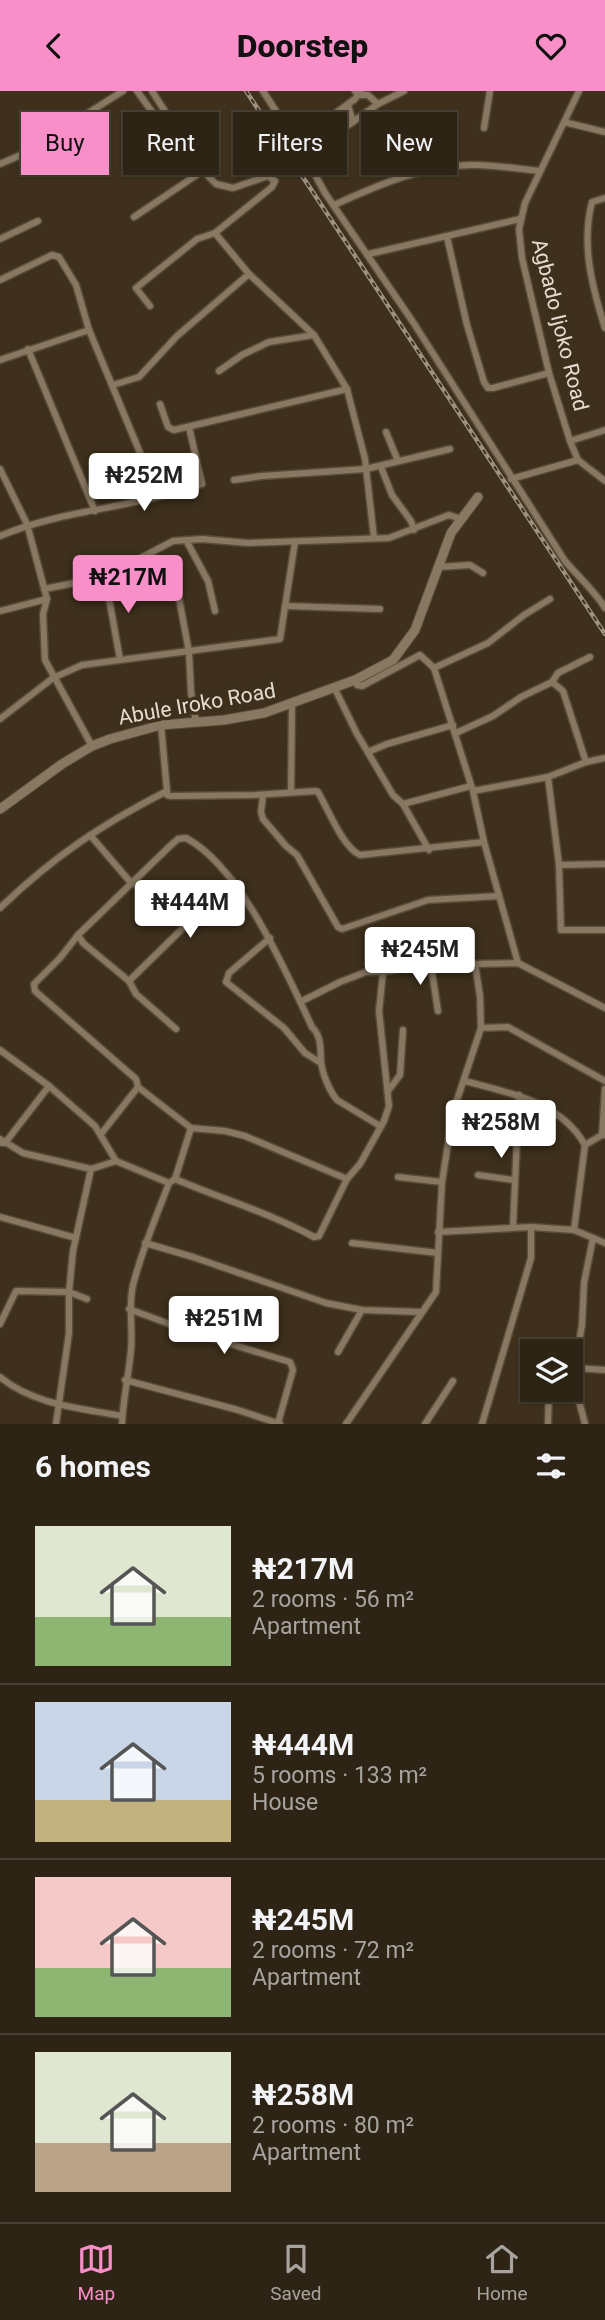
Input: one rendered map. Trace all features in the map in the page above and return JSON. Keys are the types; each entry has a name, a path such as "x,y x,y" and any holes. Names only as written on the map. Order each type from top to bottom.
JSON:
{"street":[{"path":"0,164 23,154 123,91"},
{"path":"136,91 152,112"},
{"path":"152,91 164,112"},
{"path":"263,91 276,112"},
{"path":"347,126 378,104 404,91"},
{"path":"484,128 490,91"},
{"name":"Agbado Ijoko Road","path":"579,91 540,171 520,219 519,229 522,258 549,373 570,441 578,460 605,481"},
{"path":"338,112 358,93 368,95 378,104"},
{"path":"348,105 353,122"},
{"path":"565,121 605,132"},
{"path":"334,205 388,181 447,167 473,165 540,171"},
{"path":"134,217 197,175"},
{"path":"150,306 136,288 197,239 215,233 272,187 275,181 268,176 233,188 216,184 203,175"},
{"path":"314,175 369,254 565,561 587,588 601,600 605,608"},
{"path":"605,198 592,202 586,234 596,300 605,328"},
{"path":"369,254 520,219"},
{"path":"0,239 38,221"},
{"path":"215,233 249,274 314,335 347,389 362,440 374,538"},
{"path":"447,237 467,325 488,388 549,373"},
{"path":"0,280 52,255 59,257 76,285 89,330 158,496"},
{"path":"113,385 139,377 177,336 249,274"},
{"path":"0,359 89,330"},
{"path":"219,371 242,355 269,342 314,335"},
{"path":"28,349 95,511"},
{"path":"160,404 171,430 347,389"},
{"path":"0,536 27,524 95,511 202,484 189,427"},
{"path":"570,441 605,430"},
{"path":"386,432 398,461"},
{"path":"234,480 381,467 450,449"},
{"path":"511,479 578,460"},
{"path":"381,467 391,495 411,521 414,530"},
{"path":"0,469 27,524 47,599 43,614 45,660 92,746"},
{"name":"Abule Iroko Road","path":"1,805 92,746 126,733 161,725 255,715 355,680 393,660 410,640 440,567 445,547 478,497"},
{"path":"44,589 105,577 173,541 295,542 389,538 449,516 461,519"},
{"path":"186,540 208,581 215,611"},
{"path":"0,719 53,678 82,666 176,651 189,652 275,641 281,635 295,542"},
{"path":"440,567 470,565 483,573"},
{"path":"105,577 120,659"},
{"path":"178,593 189,652 196,722"},
{"path":"0,611 47,599"},
{"path":"434,668 488,643 550,599"},
{"path":"285,605 380,609"},
{"path":"355,680 357,685 362,686 420,655 434,668 472,788 484,842 518,963"},
{"path":"368,752 387,744 455,729 493,716 552,682 558,673 590,657"},
{"path":"552,682 563,691 586,762"},
{"path":"334,687 357,734 393,795 404,804 429,849"},
{"path":"291,792 292,704"},
{"path":"161,725 167,795 177,797 318,792 339,832 356,854 484,842"},
{"path":"404,804 472,788 548,777 586,762 605,758"},
{"path":"548,777 559,865 561,930 605,930"},
{"path":"0,908 46,865 90,835 167,791"},
{"path":"263,795 261,812 264,819 297,855 338,927 342,929 428,900 499,896"},
{"path":"90,835 132,884"},
{"path":"347,1179 245,1136 191,1128 138,1087 136,1079 33,987 78,935 178,839 187,838 232,880 270,938 317,1032 321,1046 321,1063 337,1100 380,1126"},
{"path":"559,865 605,864"},
{"path":"129,981 232,880"},
{"path":"78,935 83,943 129,981 136,994 176,1029"},
{"path":"270,938 229,973 226,982 284,1028 305,1053 321,1063"},
{"path":"300,1002 366,972 412,967 430,959 466,957 475,964 518,963 605,1008"},
{"path":"430,959 438,1011"},
{"path":"346,1424 436,1292 442,1182 453,1112 481,1028 475,964"},
{"path":"49,1086 2,1142 23,1153 91,1168 116,1161 277,1217 314,1237 321,1234 347,1179 360,1164 389,1106 379,1011 383,972"},
{"path":"481,1028 508,1027 605,1081"},
{"path":"388,1091 400,1075 403,1030"},
{"path":"0,1050 49,1086 95,1126 116,1161"},
{"path":"465,1081 519,1095 558,1113 578,1132 585,1146 574,1230"},
{"path":"101,1134 138,1087"},
{"path":"585,1146 603,1135 605,1089"},
{"path":"513,1227 513,1180 519,1095"},
{"path":"0,1377 23,1393 122,1420 131,1348 129,1309 145,1243 191,1128"},
{"path":"57,1424 69,1333 69,1292 76,1238 91,1168"},
{"path":"478,1175 513,1180"},
{"path":"398,1177 442,1182"},
{"path":"0,1217 76,1238"},
{"path":"439,1233 531,1227 574,1230 605,1243"},
{"path":"482,1424 531,1258 531,1227"},
{"path":"580,1339 584,1283 593,1238"},
{"path":"145,1243 326,1303 362,1310 421,1311"},
{"path":"352,1243 438,1253"},
{"path":"0,1324 16,1291 69,1292 87,1299"},
{"path":"125,1380 262,1421 279,1423 293,1370 290,1361 191,1332 129,1309"},
{"path":"338,1352 362,1310"},
{"path":"583,1369 605,1370"},
{"path":"425,1424 453,1381"},
{"path":"548,1424 549,1402"},
{"path":"579,1402 585,1424"}],"railway":[{"path":"246,91 605,634"}]}
